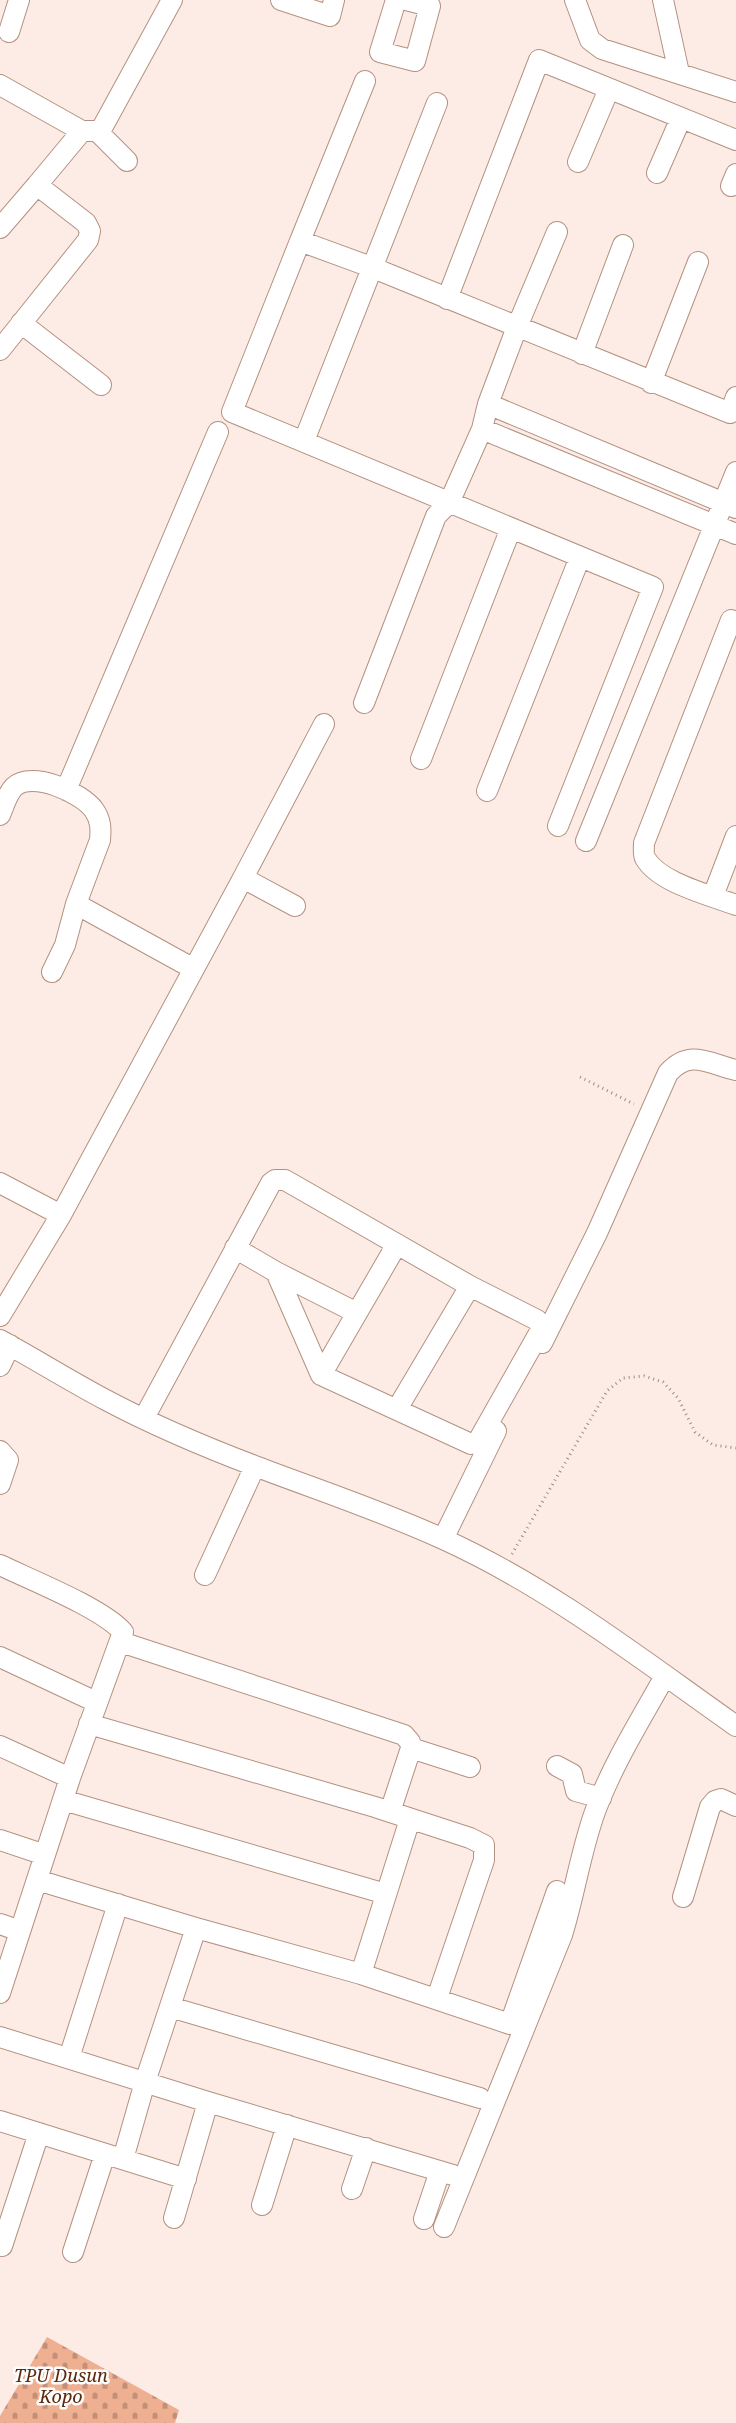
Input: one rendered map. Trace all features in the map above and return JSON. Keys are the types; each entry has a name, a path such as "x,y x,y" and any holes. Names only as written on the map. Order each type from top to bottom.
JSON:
{"street":[{"path":"9,32 19,0"},
{"path":"0,228 37,185 90,131 102,128 172,0"},
{"path":"281,0 330,16 334,0"},
{"path":"575,0 590,40 602,49 736,92"},
{"path":"663,0 679,73"},
{"path":"447,298 539,60 736,140"},
{"path":"365,81 232,412 653,587 558,826"},
{"path":"578,162 609,89"},
{"path":"3,92 90,131 128,161"},
{"path":"304,441 436,103"},
{"path":"657,173 681,118"},
{"path":"0,350 88,240 90,231 86,223 37,185"},
{"path":"364,703 436,516 449,503 482,429 488,404 516,327 557,232"},
{"path":"300,241 371,267 651,383 730,413 736,397"},
{"path":"582,354 623,245"},
{"path":"651,383 698,262"},
{"path":"21,324 101,385"},
{"path":"488,404 730,505"},
{"path":"482,429 736,534"},
{"path":"66,790 218,432"},
{"path":"586,841 714,525 730,505 736,472"},
{"path":"421,759 511,528"},
{"path":"487,790 580,557"},
{"path":"736,622 731,620 644,843 644,856 654,871 676,882 736,905"},
{"path":"0,1316 60,1215 243,878 324,724"},
{"path":"0,815 9,794 21,783 36,780 66,790 94,810 101,830 100,840 76,904 65,945 52,972"},
{"path":"713,896 736,836"},
{"path":"243,878 295,906"},
{"path":"76,904 194,969"},
{"path":"276,1272 320,1375 471,1444 477,1443 545,1329 598,1233 668,1073 677,1063 692,1059 736,1070"},
{"path":"144,1418 271,1183 280,1180 285,1180 470,1286 537,1320 545,1329"},
{"path":"0,1183 60,1215"},
{"path":"320,1375 397,1244"},
{"path":"235,1248 276,1272 357,1313"},
{"path":"397,1409 470,1286"},
{"path":"443,1539 545,1329"},
{"path":"0,1366 5,1342 106,1400 144,1418 255,1466 344,1498 443,1539 503,1570 592,1623 736,1726"},
{"path":"0,1451 8,1460 0,1484"},
{"path":"205,1575 255,1466"},
{"path":"0,1565 116,1623 123,1632 121,1642 96,1702 70,1778 0,1993"},
{"path":"121,1642 404,1735 410,1742 411,1748 390,1812"},
{"path":"0,1657 96,1702"},
{"path":"444,2227 562,1935 576,1888 587,1835 601,1798 665,1676"},
{"path":"89,1724 390,1812 470,1838 484,1845 485,1851 437,1998"},
{"path":"3,1748 70,1778"},
{"path":"411,1748 470,1767"},
{"path":"557,1766 572,1774 576,1791 601,1798"},
{"path":"63,1800 386,1894"},
{"path":"683,1897 710,1807 715,1801 721,1800 736,1806"},
{"path":"361,1974 410,1819"},
{"path":"0,1840 45,1856"},
{"path":"37,1880 196,1928 361,1974 510,2024 557,1891"},
{"path":"69,2058 118,1904"},
{"path":"0,1924 20,1931"},
{"path":"73,2252 145,2082 196,1928"},
{"path":"170,2007 480,2098"},
{"path":"0,2037 208,2102 447,2173 424,2219"},
{"path":"174,2218 208,2102"},
{"path":"0,2121 186,2179"},
{"path":"262,2205 288,2125"},
{"path":"2,2246 39,2133"},
{"path":"352,2189 366,2148"}],"path":[{"path":"580,1077 650,1112"},
{"path":"503,1570 607,1391 624,1378 644,1376 663,1382 678,1398 695,1432 713,1445 736,1448"}],"green space":[{"name":"TPU Dusun Kopo","path":"47,2337 179,2410 175,2423 0,2423 0,2416"}]}
